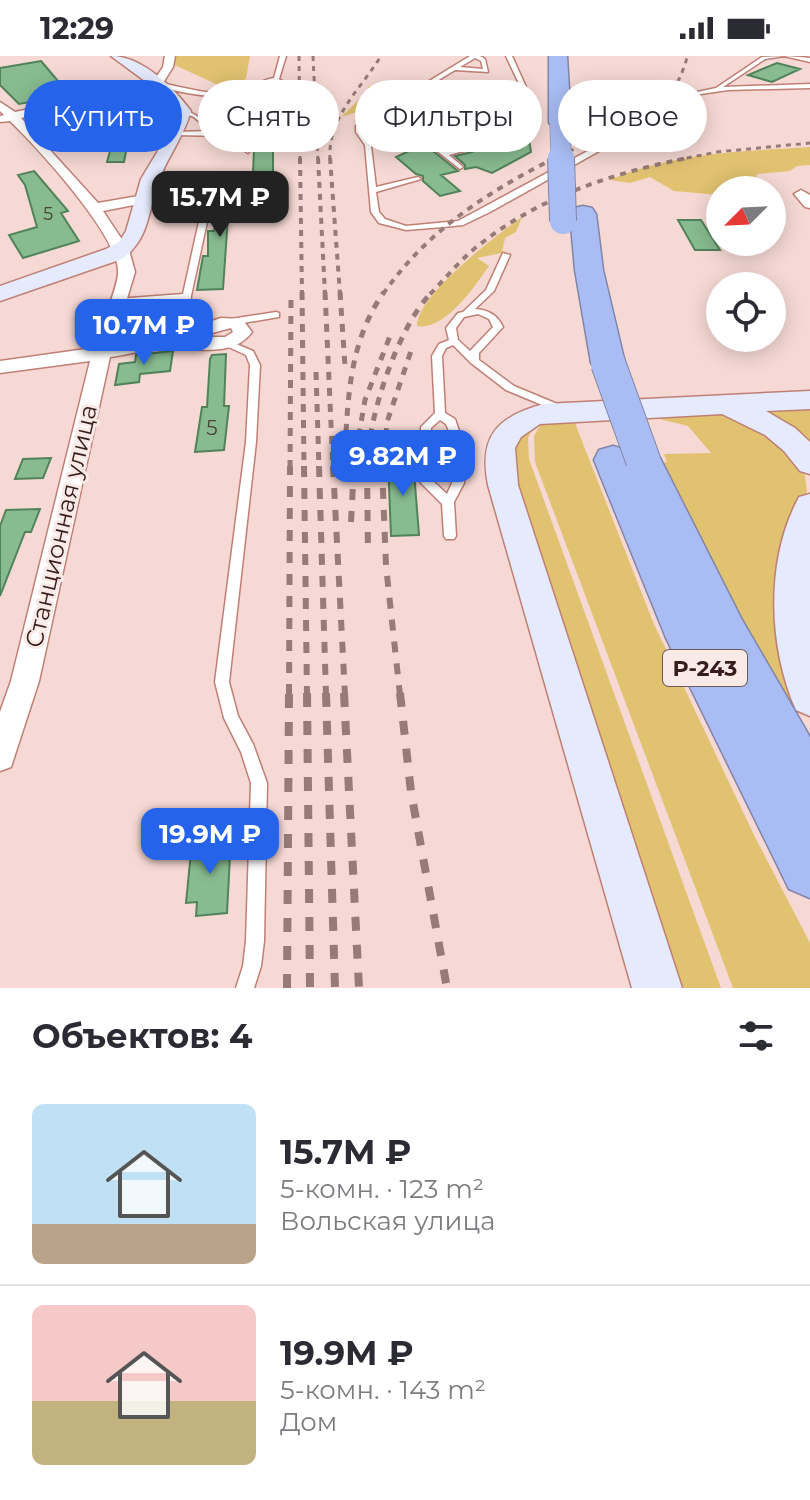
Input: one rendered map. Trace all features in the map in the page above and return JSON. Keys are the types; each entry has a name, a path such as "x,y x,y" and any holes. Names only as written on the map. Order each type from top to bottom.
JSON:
{"highway":[{"name":"Р-243","path":"558,56 562,80"},
{"name":"Р-243","path":"570,80 571,56"},
{"name":"Р-243","path":"570,152 573,218 569,291 690,638 810,868"},
{"name":"Р-243","path":"628,460 697,580 810,791"}],"main road":[{"path":"118,56 151,80"},
{"path":"182,102 193,105 182,124"},
{"path":"0,294 121,250 136,231 145,196 167,152"},
{"path":"657,988 499,471 499,448 510,431 537,415 810,400"},
{"path":"724,405 780,432 799,447 810,463"},
{"path":"810,506 798,541 793,583 797,646 810,697"}],"street":[{"path":"160,80 168,67 170,56"},
{"path":"0,105 6,119 30,133 94,208 121,250"},
{"path":"94,208 145,196"},
{"name":"Станционная улица","path":"0,756 25,681 102,351 127,272 121,250"},
{"path":"0,367 149,343 231,322 239,325 243,332 227,343 149,343"}],"lane":[{"path":"267,80 276,79 283,56"},
{"path":"433,80 475,56 483,60 489,80"},
{"path":"509,56 520,80"},
{"path":"718,88 764,58 783,56 810,60"},
{"path":"454,68 486,71"},
{"path":"369,152 375,212 382,221 392,227 406,228 460,223 699,93 718,88 810,86"},
{"path":"198,102 193,105 198,118"},
{"path":"442,152 460,167"},
{"path":"444,154 452,152"},
{"path":"374,190 418,179"},
{"path":"145,196 197,198 206,208 187,296 184,336"},
{"path":"506,255 490,291 453,323 451,332 454,341 474,361 510,388 568,411"},
{"path":"490,291 497,304 493,317"},
{"path":"117,302 187,296"},
{"path":"466,313 483,312 498,323 497,330 474,352 474,361"},
{"path":"231,322 276,315"},
{"path":"440,414 437,356 442,346 454,341"},
{"path":"227,343 250,353 255,365 251,442 222,682 231,718 248,749 259,783 255,941 245,988"},
{"path":"440,414 426,427 427,477 430,488 448,502"},
{"path":"440,414 451,422 454,431 458,483 448,502 450,536"}],"shaded area":[{"path":"167,56 250,56 244,80 207,80 166,61"},
{"path":"355,104 355,113 341,117"},
{"path":"810,147 810,165 756,176 706,176 706,194 674,191 650,177 630,183 610,180 657,164 734,152"},
{"path":"522,217 516,232 505,238 502,253 477,258 489,266 458,305 438,322 417,326 420,313 443,283"},
{"path":"810,405 810,447 752,408"},
{"path":"715,409 756,420 804,470 807,492 795,518 789,654 805,714 789,712 660,463 667,462 664,454 711,453 688,426 651,417"},
{"path":"571,413 653,622 754,835 810,943 810,988 733,988 535,462 534,436 543,420"},
{"path":"536,422 528,438 529,459 721,988 676,988 515,474 517,445"}],"building":[{"path":"41,61 57,80 24,80 24,103 19,104 0,85 0,68"},
{"path":"777,63 800,69 772,82 748,75"},
{"path":"110,152 126,152 124,162 107,162"},
{"path":"254,152 273,152 273,172 253,173"},
{"path":"407,152 434,152 458,171 441,175 460,191 440,196 423,181 423,176 396,157"},
{"path":"472,152 531,152 492,173 476,167 465,169 465,165 455,156"},
{"path":"34,171 68,211 61,213 79,241 23,258 9,235 37,227 25,185 18,175"},
{"path":"242,184 240,216 228,217 223,289 197,290 203,256 208,256 208,231 214,231 221,185"},
{"path":"678,220 701,220 706,228 706,250 695,250"},
{"path":"179,302 177,329 139,337 143,306"},
{"path":"173,351 170,371 140,374 139,382 115,385 119,364 135,362 136,355"},
{"path":"226,354 224,406 229,406 224,450 195,452 202,407 207,407 210,359 212,355"},
{"path":"51,458 43,478 15,479 23,459"},
{"path":"413,459 419,535 391,536 388,460"},
{"path":"40,509 31,532 25,532 0,596 0,526 6,510"},
{"path":"231,837 227,913 196,916 197,902 186,903 192,842"}],"railway":[{"path":"299,56 300,160"},
{"path":"313,56 318,160"},
{"path":"330,158 330,145 339,118 381,56"},
{"path":"554,159 649,109 677,82 688,56"},
{"path":"687,158 810,143"},
{"path":"300,158 302,294"},
{"path":"318,158 325,294"},
{"path":"330,158 340,294"},
{"path":"430,294 476,248 506,226 554,199 606,179 687,158"},
{"path":"677,160 687,158"},
{"path":"383,294 419,251 460,215 554,159"},
{"path":"302,292 304,468"},
{"path":"325,292 333,468"},
{"path":"340,292 345,366"},
{"path":"346,432 355,359 366,325 384,292"},
{"path":"367,468 372,425 396,350 419,307 432,292"},
{"path":"290,468 291,296"},
{"path":"353,468 365,400 392,331"},
{"path":"383,468 387,422 412,348"},
{"path":"316,372 319,468"},
{"path":"289,695 290,466"},
{"path":"304,466 307,695"},
{"path":"319,466 326,695"},
{"path":"333,466 345,695"},
{"path":"351,522 354,466"},
{"path":"382,466 386,566 400,695"},
{"path":"367,468 368,552"},
{"path":"287,988 289,693"},
{"path":"307,693 310,988"},
{"path":"326,693 335,988"},
{"path":"344,693 359,988"},
{"path":"400,693 411,792 447,988"}]}
